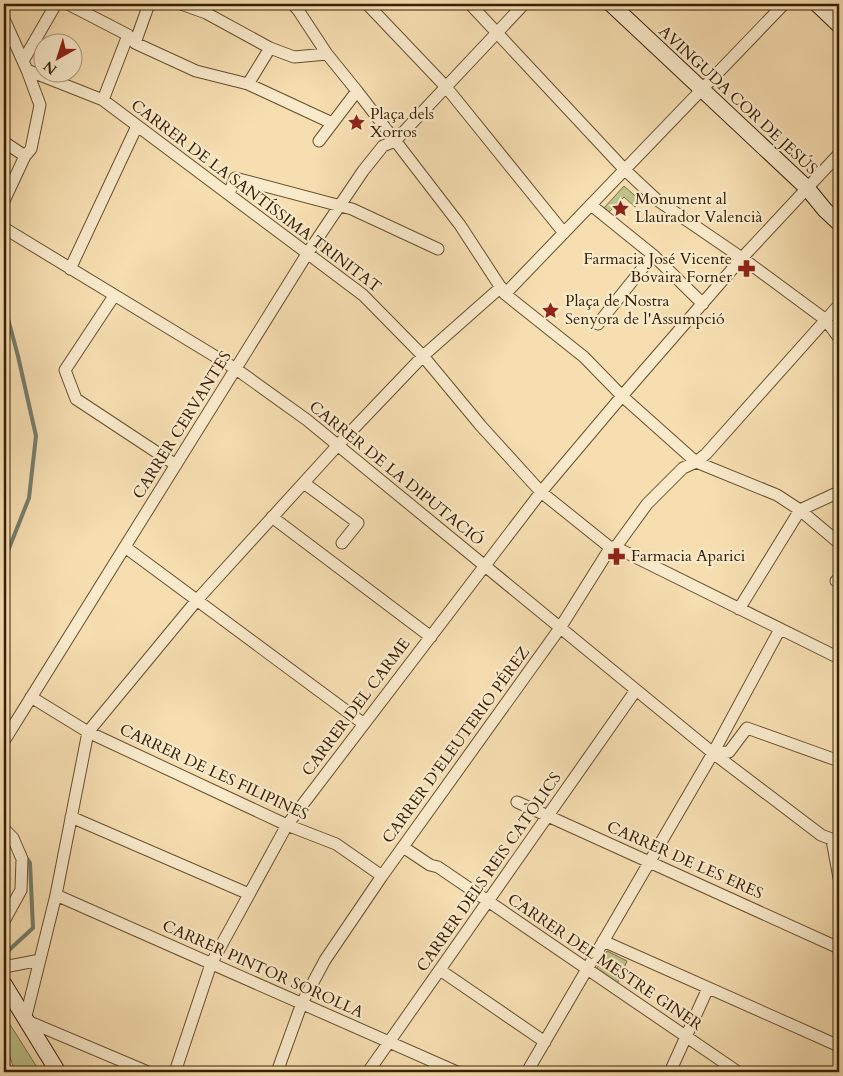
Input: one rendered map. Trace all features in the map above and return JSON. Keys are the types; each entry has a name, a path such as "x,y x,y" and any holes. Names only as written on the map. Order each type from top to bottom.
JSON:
{"street":[{"path":"25,66 56,4"},
{"path":"68,4 131,39 196,71 248,84 332,123"},
{"path":"103,100 149,4"},
{"path":"181,4 206,13 270,48 294,56 327,54"},
{"path":"367,4 446,88 564,233"},
{"path":"470,4 625,170 657,200 742,258 826,320 839,338"},
{"path":"395,141 524,4"},
{"name":"AVINGUDA COR DE JESÚS","path":"611,4 808,188 825,210 839,223"},
{"path":"25,1020 56,895 88,732 196,600 422,356 503,291 524,280 564,233 784,4"},
{"path":"817,4 839,24"},
{"path":"298,6 327,54 460,225 482,262 503,291 584,357 622,396 696,462 777,495 800,510 839,543"},
{"path":"4,19 40,104 31,149 25,156 4,201"},
{"path":"248,84 270,48"},
{"name":"CARRER DE LA SANTÍSSIMA TRINITAT","path":"25,66 103,100 363,295 422,356 481,426 541,492 613,548 839,658"},
{"path":"319,141 332,123 353,86"},
{"path":"70,269 137,126"},
{"name":"CARRER CERVANTES","path":"4,742 339,206 383,146 395,141"},
{"path":"4,142 25,156"},
{"name":"CARRER DEL CARME","path":"175,1072 211,964 287,825 541,492 742,258 839,154"},
{"path":"228,194 236,178 352,209 438,250"},
{"path":"591,205 653,255 703,304"},
{"name":"CARRER DE LA DIPUTACIÓ","path":"4,228 236,369 307,420 712,753 821,835 836,841"},
{"path":"598,324 653,255"},
{"path":"114,296 65,370 76,399 176,465"},
{"name":"CARRER D'ELEUTERIO PÉREZ","path":"277,1072 302,1004 325,960 382,876 560,628 607,553 618,544 647,504 683,468 696,462 706,454 839,306"},
{"path":"304,483 358,523 342,542"},
{"path":"739,609 800,510 839,492"},
{"path":"272,517 431,637"},
{"path":"125,547 364,724"},
{"path":"527,1072 712,753 780,630"},
{"name":"CARRER DELS REIS CATÒLICS","path":"368,1072 636,690"},
{"name":"CARRER DE LES FILIPINES","path":"31,697 88,732 287,825 336,844 382,876"},
{"path":"712,753 730,752 747,728 839,761"},
{"name":"CARRER DE LES ERES","path":"518,802 839,948"},
{"path":"71,817 249,894"},
{"path":"4,829 13,838 22,859 21,890 4,920"},
{"path":"836,841 839,878"},
{"name":"CARRER DEL MESTRE GINER","path":"403,847 430,865 438,867 738,1072"},
{"name":"CARRER PINTOR SOROLLA","path":"56,895 457,1072"},
{"path":"604,941 839,1046"},
{"path":"4,967 40,960"},
{"path":"440,970 545,1042"},
{"path":"4,984 58,1072"},
{"path":"670,1072 708,988"},
{"path":"25,1020 148,1072"}],"green space":[{"path":"624,186 641,201 635,207 624,197 609,212 604,208"},
{"path":"607,951 627,961 617,984 596,970"},
{"path":"4,1015 40,1072 15,1072 4,1040"}],"waterway":[{"path":"4,309 18,356 36,436 29,498 4,561"},
{"path":"4,955 33,928 30,863 26,857"}],"place":[{"name":"Plaça dels Xorros","path":"356,123"},
{"name":"Monument al Llaurador Valencià","path":"621,208"},
{"name":"Farmacia José Vicente Bovaira Forner","path":"746,268"},
{"name":"Plaça de Nostra Senyora de l'Assumpció","path":"551,310"},
{"name":"Farmacia Aparici","path":"617,556"}]}
